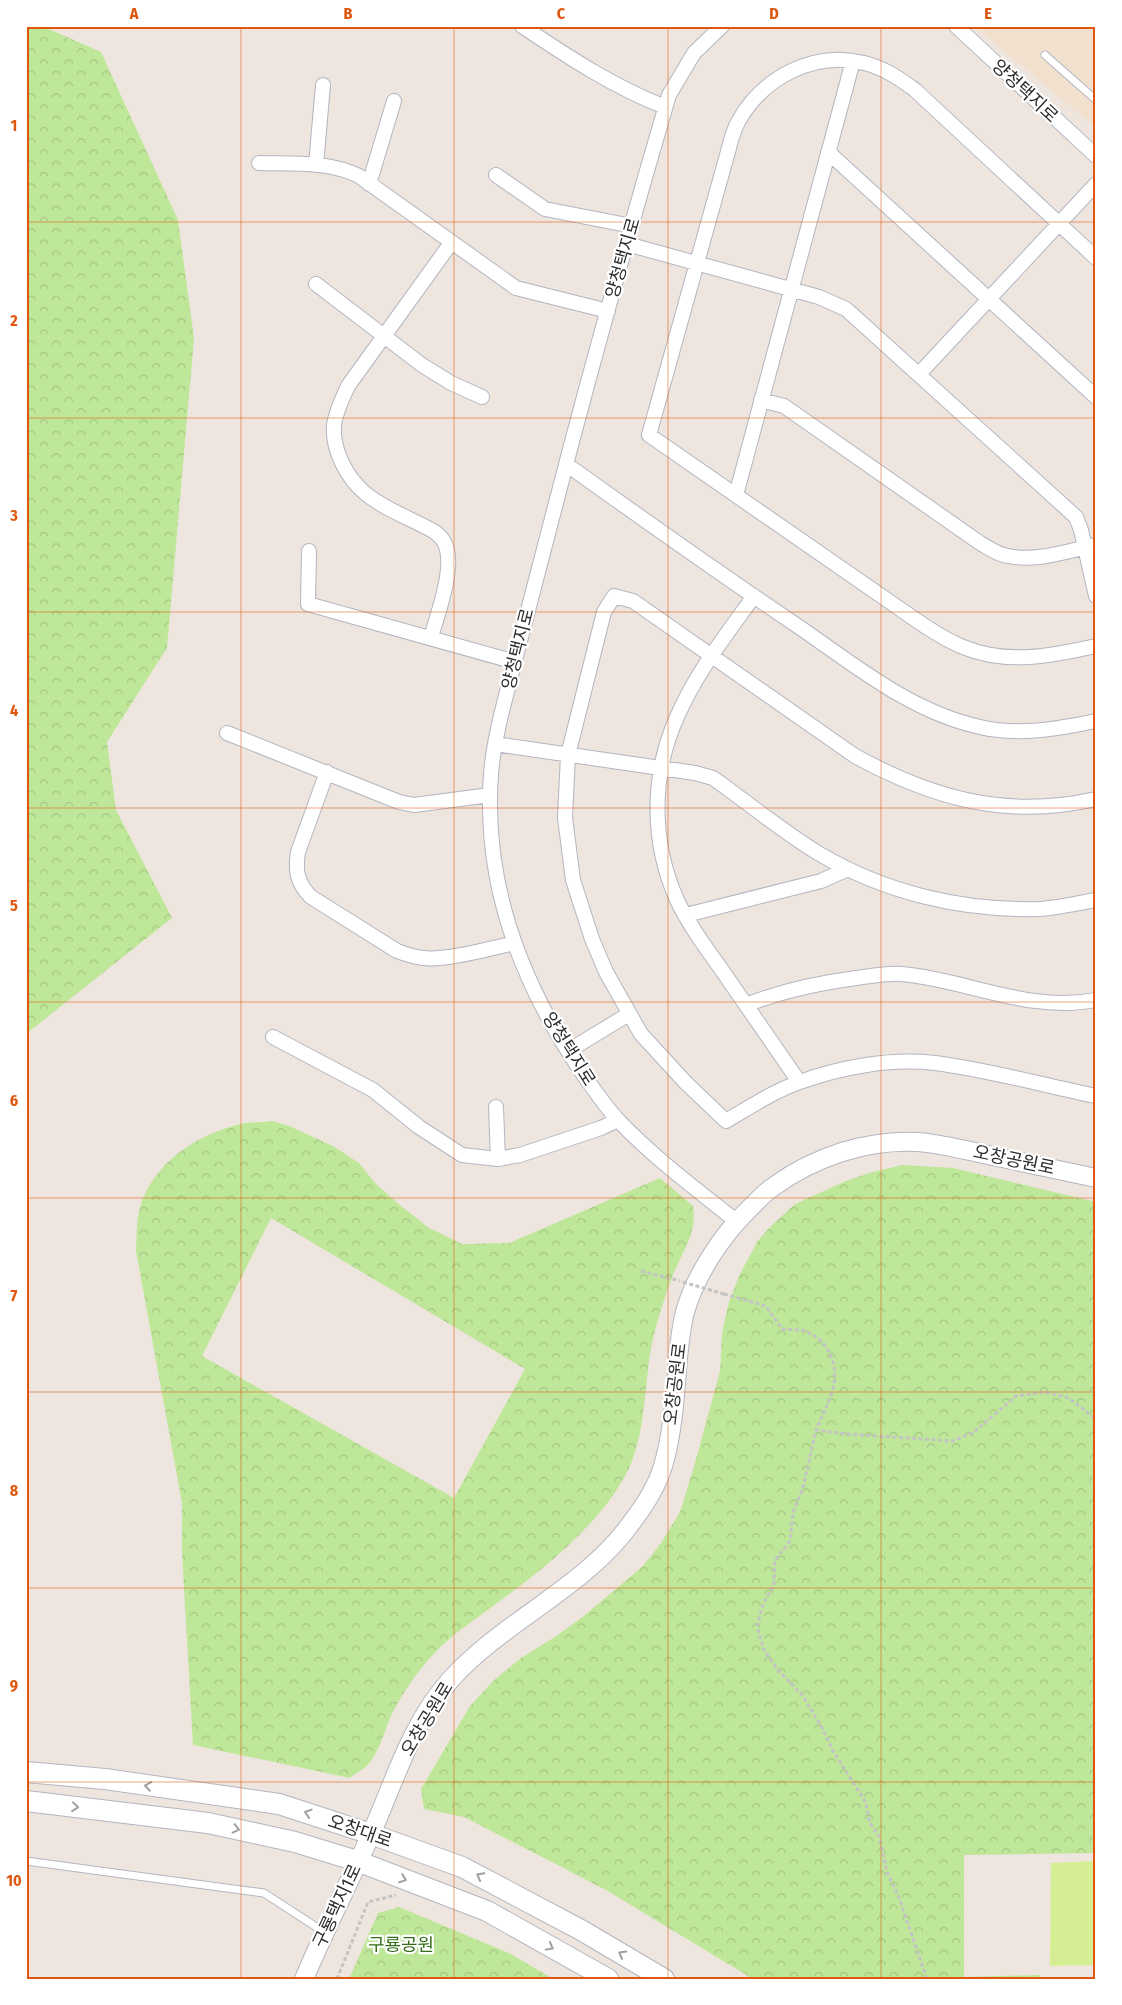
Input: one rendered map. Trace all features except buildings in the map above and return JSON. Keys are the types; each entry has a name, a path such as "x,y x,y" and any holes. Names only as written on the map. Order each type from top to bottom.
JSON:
{"main road":[{"name":"오창대로","path":"26,1772 104,1779 279,1804 371,1834 462,1867 581,1930 664,1979"},
{"name":"오창대로","path":"26,1801 208,1823 295,1842 357,1861 487,1912 608,1979"}],"street":[{"path":"522,26 588,70 644,99 665,107"},
{"name":"양청택지로","path":"722,26 712,34 690,59 669,95 665,107 566,464 515,662 495,744 490,795 490,822 496,868 505,913 524,967 547,1018 600,1098 618,1120 662,1162 736,1221"},
{"name":"양청택지로","path":"956,26 1096,156"},
{"path":"1096,258 915,90 897,77 882,69 853,61 833,60 793,69 759,93 737,124 728,148 649,434 924,625 962,647 982,654 1006,658 1028,658 1096,646"},
{"path":"736,495 853,61"},
{"path":"316,165 324,85"},
{"path":"369,184 394,101"},
{"path":"828,152 1096,397"},
{"path":"259,163 342,168 369,184 516,288 608,310"},
{"path":"496,175 545,209 632,226"},
{"path":"919,374 1096,184"},
{"path":"430,638 449,565 448,549 443,539 423,525 366,494 343,466 334,427 339,404 348,386 451,243"},
{"path":"627,244 819,297 846,309 1076,517 1090,546 1096,596"},
{"path":"316,284 422,365 451,383 482,398"},
{"path":"761,400 784,406 994,551 1006,556 1022,558 1090,546"},
{"path":"566,464 891,690 947,718 1004,731 1034,731 1096,722"},
{"path":"309,551 308,604 515,662"},
{"path":"1096,799 1061,806 995,806 960,799 891,776 856,756 633,601 614,596 604,612 568,755 565,818 573,880 592,939 606,972 641,1034 663,1059 726,1121 768,1096 799,1082 833,1072 872,1065 900,1063 934,1063 1096,1096"},
{"path":"754,596 711,656 688,693 676,718 665,751 662,769 657,811 659,841 666,874 678,902 799,1082"},
{"path":"227,733 399,802 414,805 490,795"},
{"path":"495,744 695,773 713,778 817,852 848,869 888,886 929,898 972,907 1041,909 1096,900"},
{"path":"327,772 298,852 296,866 297,879 311,897 397,950 424,959 441,958 515,943"},
{"path":"686,915 821,882 848,869"},
{"path":"746,1005 800,988 835,981 901,974 1047,1004 1074,1004 1096,1000"},
{"path":"568,1051 629,1014"},
{"path":"273,1037 373,1090 419,1127 462,1155 498,1159 520,1154 601,1128 618,1120"},
{"path":"496,1107 498,1159"},
{"name":"오창공원로","path":"371,1834 401,1761 418,1727 449,1680 470,1658 576,1580 605,1556 625,1533 653,1490 663,1466 668,1443 680,1342 686,1310 702,1273 714,1252 736,1221 770,1188 793,1173 824,1158 871,1145 916,1142 946,1145 1096,1178"},
{"name":"구룡택지1로","path":"304,1979 324,1932 371,1834"}],"lane":[{"path":"1045,55 1096,100"},
{"path":"26,1860 264,1893 324,1932"}],"path":[{"path":"641,1271 766,1306 782,1329 804,1331 823,1340 834,1361 836,1377 832,1393 816,1430 803,1487 793,1513 790,1541 776,1560 774,1585 763,1604 757,1627 764,1650 777,1668 803,1696 833,1751 865,1801 870,1823 879,1836 887,1872 898,1895 927,1979"},
{"path":"816,1430 847,1434 953,1441 974,1432 1016,1396 1046,1392 1069,1398 1096,1421"},
{"path":"337,1979 368,1902 398,1894"}],"shaded area":[{"path":"974,26 1096,26 1096,126 1090,123"}],"green space":[{"path":"26,26 42,26 101,52 178,220 194,338 167,648 107,742 116,810 172,918 26,1034"},
{"path":"272,1121 289,1126 333,1146 359,1163 376,1184 429,1228 462,1244 509,1243 660,1178 693,1206 692,1232 668,1289 653,1340 644,1409 637,1444 632,1461 621,1483 607,1504 571,1543 529,1579 437,1650 417,1674 400,1700 371,1761 350,1778 193,1745 182,1553 182,1503 136,1251 138,1221 142,1200 153,1180 162,1168 185,1148 212,1133 226,1128 245,1123","holes":["271,1218 525,1369 454,1498 202,1356"]},
{"path":"902,1165 953,1168 1096,1202 1096,1853 964,1855 964,1977 1040,1975 1040,1979 753,1979 606,1890 464,1817 424,1809 421,1789 470,1706 493,1681 521,1658 558,1635 585,1615 643,1566 661,1543 680,1512 720,1371 722,1333 728,1305 739,1276 757,1242 795,1204 846,1181"},
{"path":"1096,1861 1096,1965 1050,1966 1051,1863"},
{"name":"구룡공원","path":"399,1907 511,1954 553,1979 349,1979 378,1913"}]}
